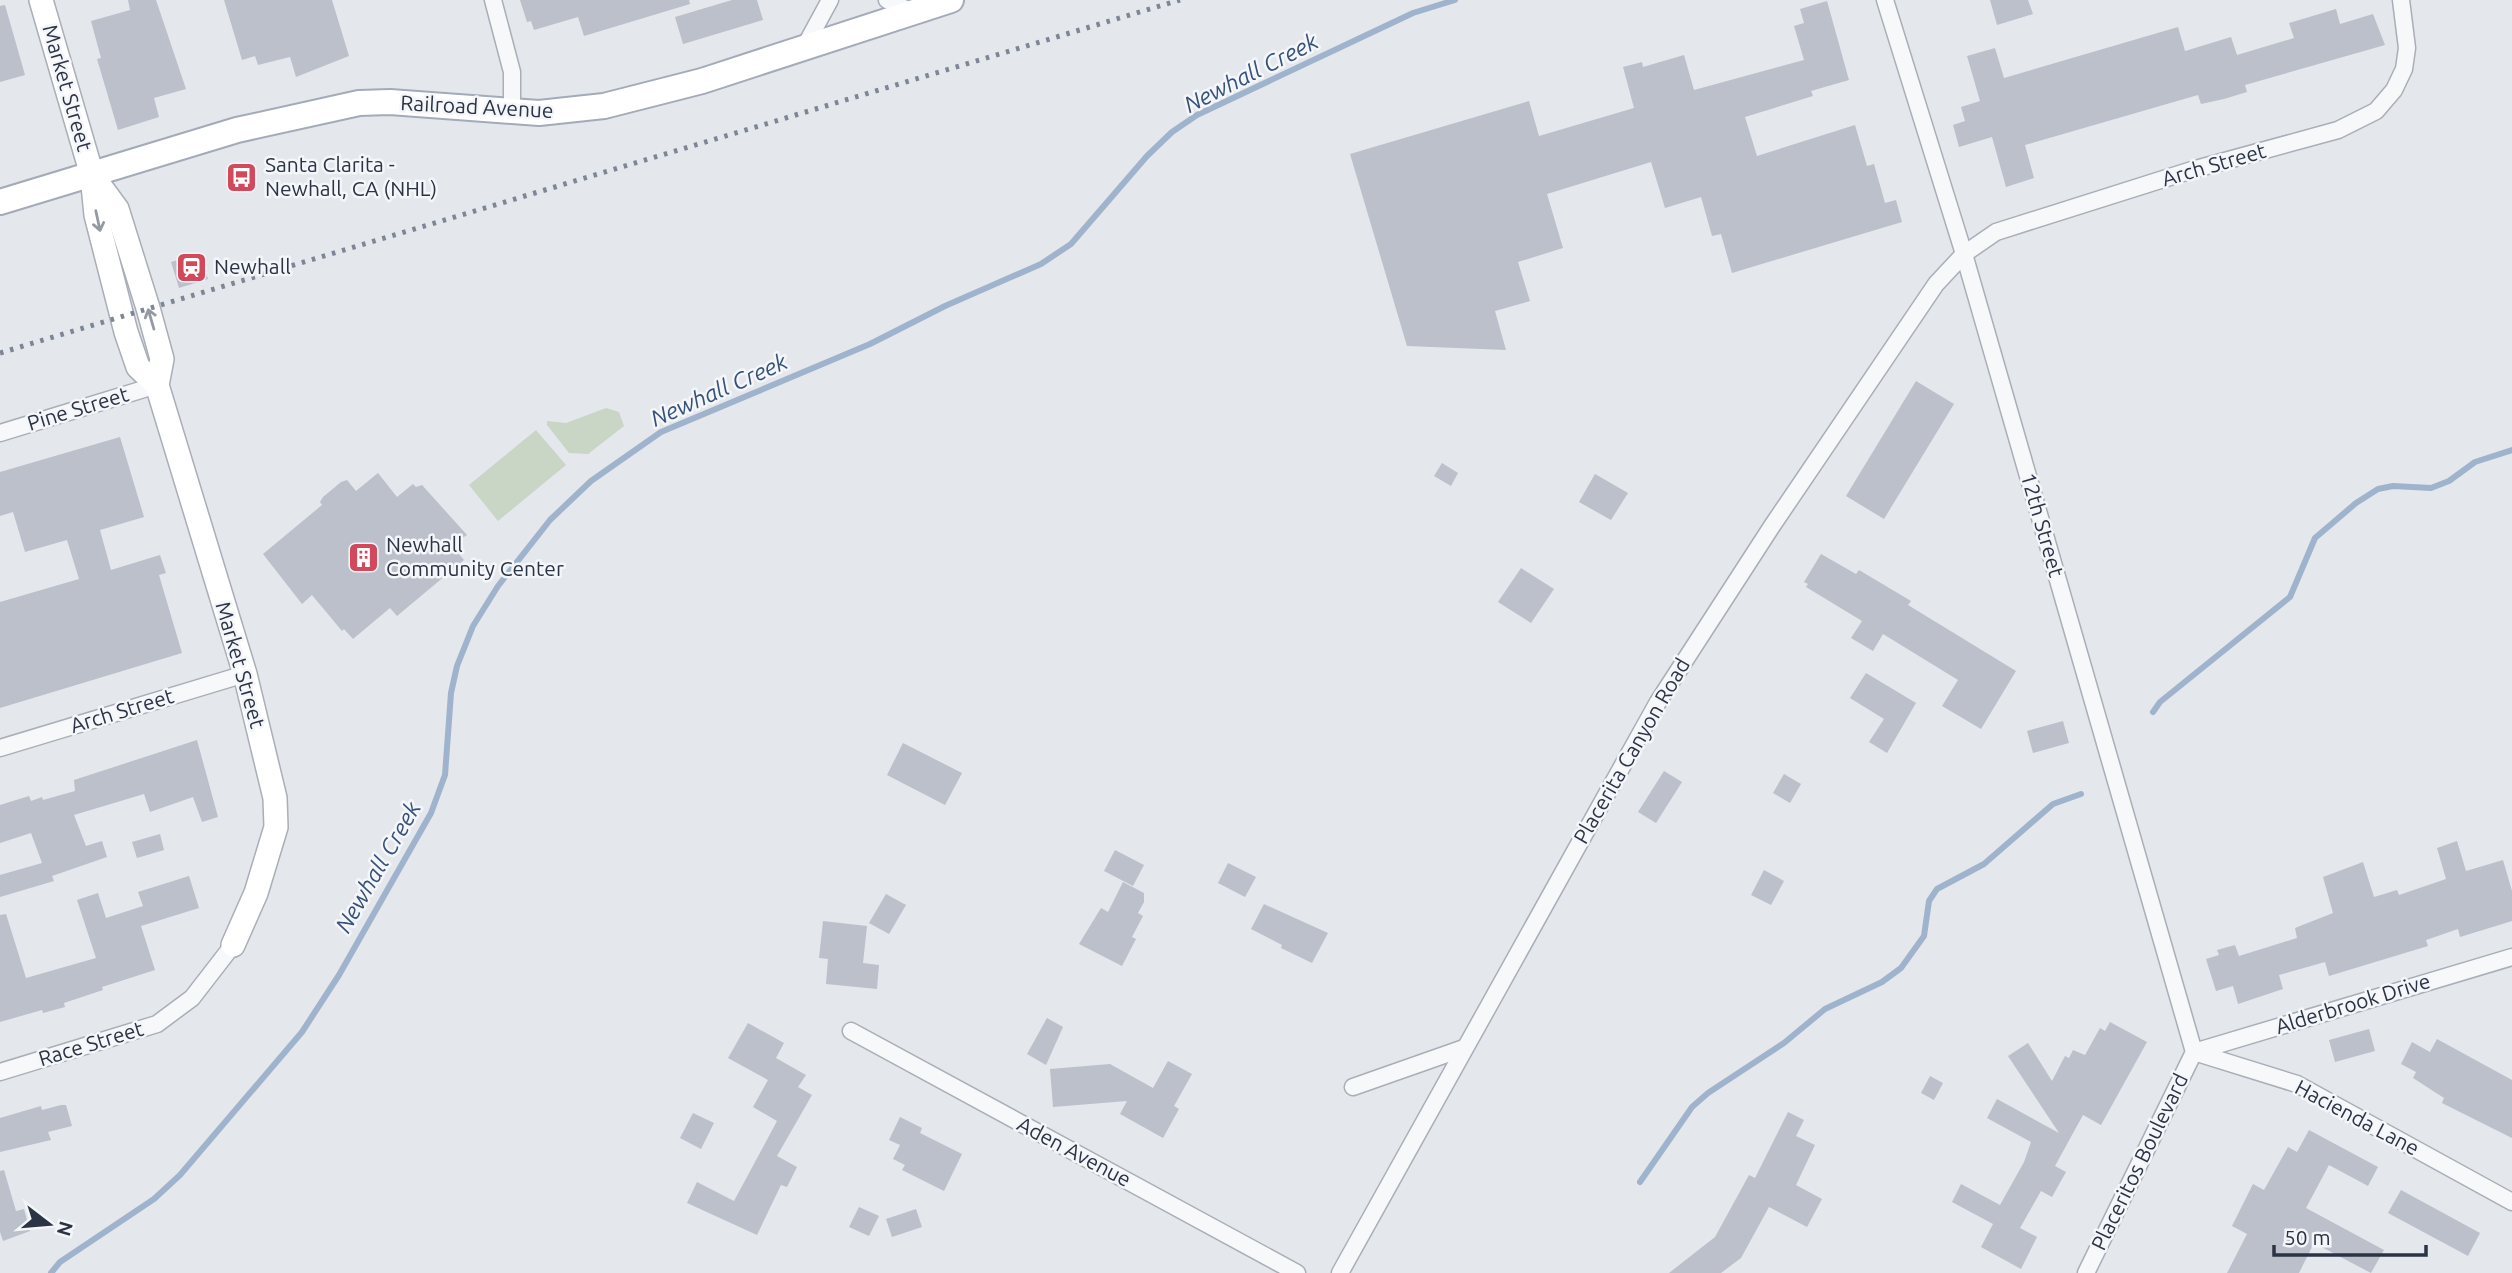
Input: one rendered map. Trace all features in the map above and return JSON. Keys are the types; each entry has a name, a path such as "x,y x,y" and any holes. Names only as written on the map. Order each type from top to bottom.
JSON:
{"main road":[{"name":"Railroad Avenue","path":"0,202 237,130 359,103 390,102 512,112 560,112 604,106 702,80 951,0"}],"street":[{"name":"Market Street","path":"41,0 92,175 117,209 148,308 162,359 157,385 245,674 275,799 276,828 256,893 233,945"},
{"path":"493,0 512,72 512,112"},
{"path":"805,46 830,0"},
{"path":"887,0 912,12"},
{"name":"12th Street","path":"1885,0 1964,254 2194,1052"},
{"name":"Arch Street","path":"1964,254 1996,232 2179,174 2338,130 2376,111 2394,90 2404,69 2407,48 2401,0"},
{"name":"Placerita Canyon Road","path":"1340,1273 1652,714 1691,650 1936,284 1964,254"},
{"name":"Pine Street","path":"0,433 157,385"},
{"name":"Arch Street","path":"0,748 245,674"},
{"name":"Race Street","path":"0,1072 157,1024 192,999 233,945"},
{"name":"Alderbrook Drive","path":"2194,1052 2512,957"},
{"name":"Aden Avenue","path":"852,1031 1297,1273"},
{"path":"1353,1087 1464,1048"},
{"name":"Hacienda Lane","path":"2194,1052 2297,1084 2512,1202"},
{"name":"Placeritos Boulevard","path":"2086,1273 2194,1052"}],"green space":[{"path":"606,408 619,412 624,426 588,454 569,453 547,425 547,421 566,423"},
{"path":"536,430 566,465 498,521 469,485"}],"building":[{"path":"128,0 156,0 186,89 154,98 159,117 118,130 97,59 101,58 91,21 130,10"},
{"path":"224,0 332,0 349,56 296,77 290,57 258,65 255,56 242,60"},
{"path":"520,0 689,0 690,4 584,36 578,17 534,30 531,21 527,22"},
{"path":"732,0 757,0 763,20 683,44 675,17"},
{"path":"1990,0 2028,0 2033,14 1997,25"},
{"path":"1827,1 1849,80 1811,91 1813,96 1745,117 1757,156 1855,125 1867,166 1874,164 1885,203 1896,200 1902,222 1732,273 1721,234 1712,236 1701,197 1665,208 1651,162 1547,194 1563,248 1518,262 1530,301 1495,311 1506,350 1407,346 1350,154 1529,101 1539,136 1634,108 1623,67 1642,62 1643,67 1684,55 1694,90 1804,60 1794,26 1804,23 1800,9"},
{"path":"5,5 25,75 0,82 0,6"},
{"path":"2336,9 2340,24 2373,14 2385,45 2245,85 2247,92 2224,99 2201,104 2198,95 2025,145 2034,178 2006,187 1992,137 1959,147 1953,125 1965,121 1961,107 1980,101 1967,56 1995,48 2004,78 2178,27 2185,51 2231,37 2237,55 2294,38 2289,23"},
{"path":"200,253 208,279 179,288 171,262"},
{"path":"1916,381 1954,404 1884,519 1846,496"},
{"path":"120,437 144,517 100,530 111,570 160,555 166,573 159,575 182,653 0,708 0,602 79,579 67,540 25,552 13,512 0,516 0,472"},
{"path":"1442,463 1458,473 1451,486 1434,476"},
{"name":"Newhall Community Center","path":"378,473 397,497 413,484 416,487 422,485 467,535 451,545 464,560 397,616 390,608 353,639 344,629 342,631 312,595 302,604 263,554 322,505 320,502 323,497 341,482 347,480 356,491"},
{"path":"1595,474 1628,493 1611,520 1579,502"},
{"path":"1821,554 1856,574 1859,570 1911,601 1908,605 2016,671 1981,729 1942,706 1958,680 1883,634 1873,651 1851,638 1862,621 1806,587 1808,584 1804,582"},
{"path":"1521,568 1554,589 1531,623 1498,602"},
{"path":"1866,673 1916,703 1887,753 1869,742 1884,719 1850,698"},
{"path":"2063,721 2069,743 2033,753 2027,731"},
{"path":"197,740 218,817 202,822 193,797 150,812 144,794 74,815 86,846 102,841 107,857 52,876 54,881 0,897 0,875 42,863 31,833 0,843 0,805 29,796 31,801 42,797 43,800 75,791 74,780"},
{"path":"903,743 962,773 945,805 887,775"},
{"path":"1664,771 1682,782 1656,823 1638,812"},
{"path":"1784,774 1801,784 1790,803 1773,793"},
{"path":"160,834 164,850 137,858 132,842"},
{"path":"2457,841 2466,871 2503,860 2512,891 2512,921 2460,937 2458,929 2426,940 2428,946 2329,976 2325,962 2279,975 2283,989 2238,1004 2233,986 2216,991 2206,959 2219,955 2217,950 2235,945 2239,956 2297,938 2295,928 2333,913 2323,877 2363,862 2374,897 2397,890 2399,895 2446,879 2437,848"},
{"path":"1115,850 1144,865 1133,886 1104,871"},
{"path":"1228,863 1256,877 1245,897 1218,883"},
{"path":"1764,870 1784,881 1771,905 1751,895"},
{"path":"189,876 199,908 141,926 155,970 102,987 103,990 64,1003 65,1007 43,1013 42,1010 0,1022 0,915 6,914 26,978 96,958 77,900 98,893 106,918 143,906 138,892"},
{"path":"1123,882 1144,893 1144,902 1138,913 1143,916 1132,937 1136,939 1122,966 1079,944 1101,908 1108,912"},
{"path":"886,894 906,905 889,934 869,923"},
{"path":"1264,904 1328,933 1312,963 1251,929"},
{"path":"823,921 867,926 863,963 879,965 877,989 826,984 828,959 819,958"},
{"path":"1047,1018 1063,1027 1046,1065 1027,1054"},
{"path":"2110,1022 2147,1042 2101,1125 2083,1115 2055,1166 2066,1172 2052,1197 2041,1191 2020,1228 2037,1237 2021,1269 1981,1247 1993,1224 1952,1202 1961,1184 2000,1205 2024,1162 2031,1142 1987,1118 1997,1099 2059,1133 2008,1056 2028,1043 2052,1081 2065,1056 2069,1058 2073,1050 2085,1055 2100,1028 2105,1031"},
{"path":"748,1023 784,1043 776,1058 806,1075 798,1087 812,1095 777,1156 797,1167 787,1187 781,1185 757,1235 687,1203 697,1182 734,1201 777,1121 753,1107 768,1080 728,1058"},
{"path":"2369,1029 2375,1051 2335,1062 2329,1040"},
{"path":"2437,1039 2512,1080 2512,1138 2442,1103 2444,1098 2413,1078 2416,1072 2401,1064 2412,1042 2430,1052"},
{"path":"1168,1061 1192,1074 1174,1106 1179,1109 1163,1138 1120,1114 1127,1101 1053,1107 1050,1069 1110,1064 1153,1088"},
{"path":"1930,1076 1943,1083 1934,1100 1921,1093"},
{"path":"66,1105 72,1126 48,1132 51,1140 0,1152 0,1118 41,1106 42,1110"},
{"path":"1788,1112 1804,1120 1796,1136 1815,1145 1796,1185 1822,1199 1807,1227 1769,1207 1741,1258 1721,1273 1669,1273 1715,1237 1749,1175 1755,1178"},
{"path":"693,1113 714,1123 701,1149 680,1138"},
{"path":"900,1117 922,1128 920,1133 962,1154 944,1191 902,1170 905,1165 893,1159 900,1145 889,1140"},
{"path":"2309,1130 2378,1167 2368,1186 2329,1165 2306,1208 2384,1250 2371,1273 2314,1243 2299,1273 2227,1273 2247,1234 2232,1226 2253,1184 2264,1190 2288,1147 2297,1152"},
{"path":"4,1170 16,1211 24,1209 30,1231 3,1241 0,1232 0,1171"},
{"path":"2401,1190 2480,1233 2468,1256 2388,1213"},
{"path":"859,1207 879,1216 869,1236 849,1227"},
{"path":"916,1209 922,1227 892,1237 886,1219"}],"waterway":[{"name":"Newhall Creek","path":"51,1273 60,1262 154,1199 180,1175 302,1032 339,975 431,813 445,775 451,693 457,666 473,626 498,586 550,520 591,481 661,432 870,344 945,306 1041,264 1071,244 1147,156 1172,132 1197,115 1413,13 1455,0"},
{"path":"2153,712 2160,702 2290,597 2315,538 2356,503 2378,489 2393,486 2431,488 2449,481 2475,462 2512,450"},
{"path":"1640,1182 1692,1107 1708,1093 1784,1043 1825,1009 1882,982 1901,968 1924,936 1929,901 1937,889 1984,864 2053,804 2081,794"}],"railway":[{"path":"0,353 1180,0"}],"place":[{"name":"Santa Clarita - Newhall, CA (NHL)","path":"242,177"},
{"name":"Newhall","path":"191,267"},
{"name":"Newhall Community Center","path":"363,557"}]}
